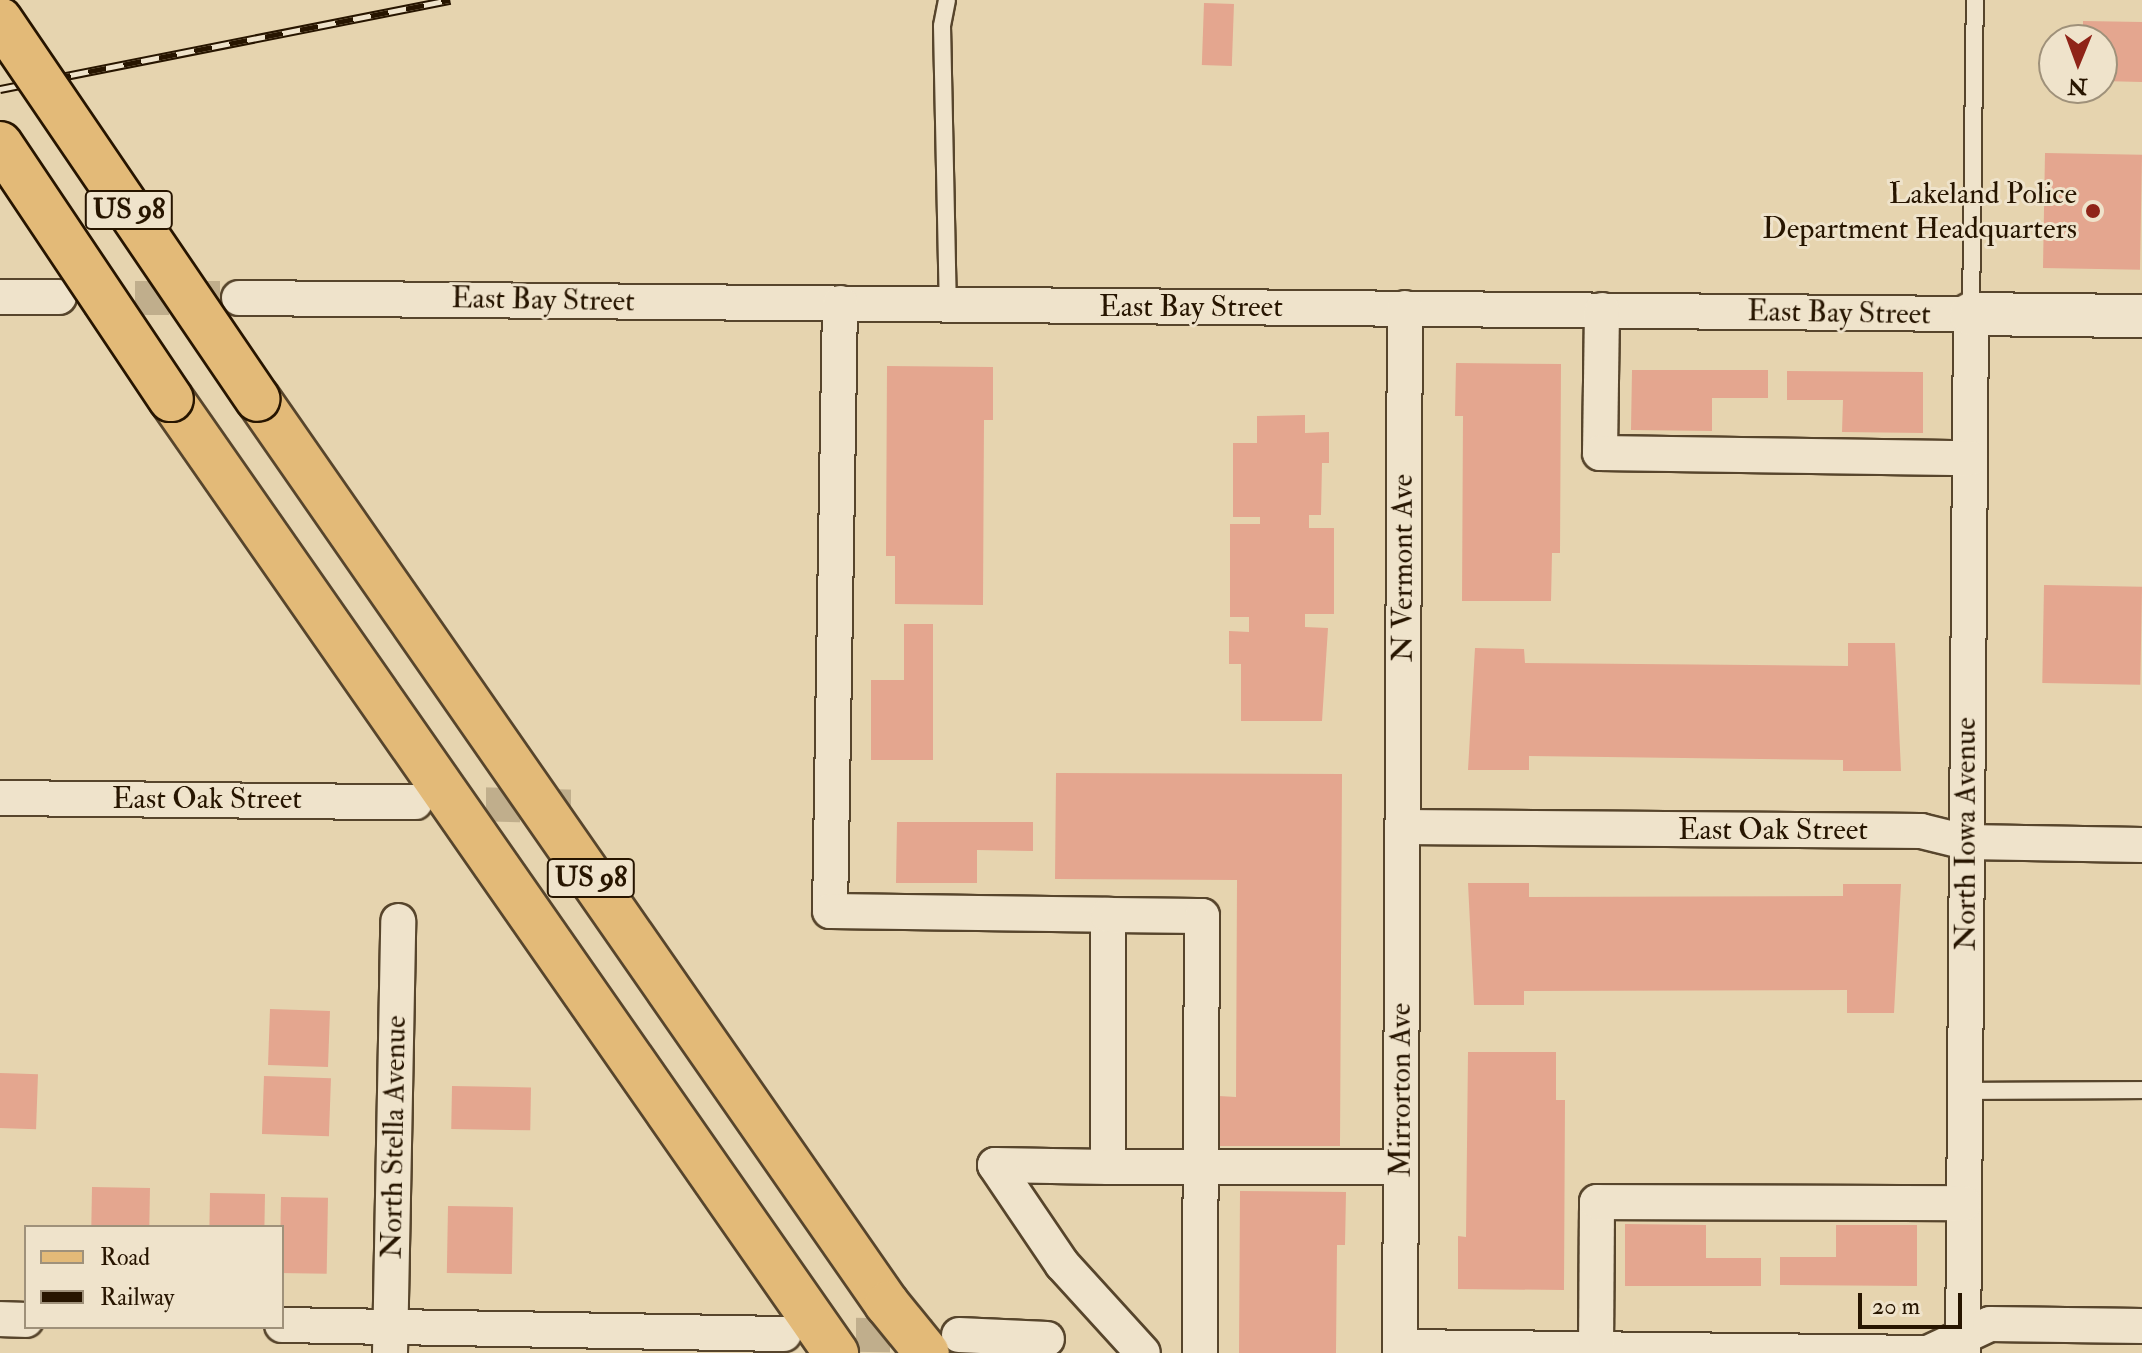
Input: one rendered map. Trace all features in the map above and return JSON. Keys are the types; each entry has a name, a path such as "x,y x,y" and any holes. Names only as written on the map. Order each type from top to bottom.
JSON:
{"main road":[{"name":"US 98","path":"0,20 258,399 878,1292 943,1344"},
{"name":"US 98","path":"0,144 171,399 836,1353"}],"street":[{"path":"0,297 59,297"},
{"name":"East Bay Street","path":"239,298 2142,316"},
{"path":"840,303 830,911 1202,916 1200,1353"},
{"name":"N Vermont Ave","path":"1402,827 1405,308"},
{"path":"1602,310 1600,453 1970,458"},
{"name":"North Iowa Avenue","path":"1963,1345 1971,314"},
{"name":"East Oak Street","path":"0,798 415,802"},
{"name":"East Oak Street","path":"1402,827 1921,831 1966,842 2142,845"},
{"name":"Mirrorton Ave","path":"1400,1350 1402,827"},
{"path":"1108,915 1108,1167"},
{"name":"North Stella Avenue","path":"390,1340 398,921"},
{"path":"1143,1353 1062,1264 995,1165 1401,1167"},
{"path":"1596,1349 1597,1202 1964,1203"},
{"path":"0,1319 24,1320"},
{"path":"1400,1350 1928,1353 1963,1345 1990,1324 2142,1326"},
{"path":"284,1325 390,1340 784,1334"},
{"path":"943,1344 1047,1339"}],"lane":[{"path":"947,0 942,26 948,306"},
{"path":"1971,314 1975,0"},
{"path":"1964,1091 2142,1090"}],"building":[{"path":"1204,3 1234,4 1232,66 1202,65"},
{"path":"2083,21 2142,22 2142,82 2118,81 2118,24 2083,24"},
{"name":"Lakeland Police Department Headquarters","path":"2045,153 2142,155 2140,270 2043,268"},
{"path":"1456,363 1561,364 1560,553 1552,553 1551,601 1462,601 1463,416 1455,416"},
{"path":"887,366 993,367 993,420 984,420 983,605 895,604 895,556 886,556"},
{"path":"1632,370 1768,370 1768,398 1712,398 1712,431 1631,430"},
{"path":"1787,371 1923,372 1923,433 1842,432 1843,400 1787,400"},
{"path":"1305,415 1305,433 1329,432 1329,463 1322,463 1321,515 1309,515 1309,528 1334,528 1334,614 1305,614 1305,627 1328,628 1322,721 1241,721 1241,664 1229,664 1229,631 1249,632 1249,617 1230,617 1230,524 1260,524 1260,517 1233,517 1233,443 1257,443 1257,416"},
{"path":"2044,585 2142,587 2140,685 2042,683"},
{"path":"904,624 933,624 933,760 871,760 871,680 904,680"},
{"path":"1848,643 1895,643 1901,771 1843,771 1843,760 1529,756 1529,770 1468,770 1475,648 1524,649 1525,663 1848,666"},
{"path":"1056,773 1342,774 1340,1146 1219,1146 1219,1096 1236,1097 1237,880 1055,879"},
{"path":"897,822 1033,822 1033,851 977,850 977,883 896,883"},
{"path":"1468,883 1529,883 1529,897 1843,896 1843,884 1901,884 1894,1013 1847,1013 1847,990 1524,991 1524,1005 1474,1005"},
{"path":"270,1009 330,1011 328,1067 268,1065"},
{"path":"1468,1052 1556,1052 1556,1100 1565,1100 1564,1290 1458,1289 1458,1236 1466,1237"},
{"path":"0,1073 38,1074 36,1129 0,1128"},
{"path":"264,1076 331,1078 329,1136 262,1134"},
{"path":"452,1086 531,1087 530,1130 451,1129"},
{"path":"92,1187 150,1188 149,1225 91,1225"},
{"path":"1240,1191 1346,1192 1345,1245 1337,1245 1336,1353 1239,1353"},
{"path":"210,1193 265,1194 264,1225 209,1225"},
{"path":"281,1197 328,1198 327,1274 284,1273"},
{"path":"448,1206 513,1207 512,1274 447,1273"},
{"path":"1625,1224 1706,1225 1706,1258 1761,1258 1761,1286 1625,1286"},
{"path":"1836,1225 1917,1225 1917,1286 1780,1285 1780,1257 1836,1257"}],"tunnel":[{"path":"84,298 239,298"},
{"path":"435,803 587,807"},
{"path":"805,1334 932,1336"}],"railway":[{"path":"0,89 450,0"}],"place":[{"name":"Lakeland Police Department Headquarters","path":"2093,211"}]}
